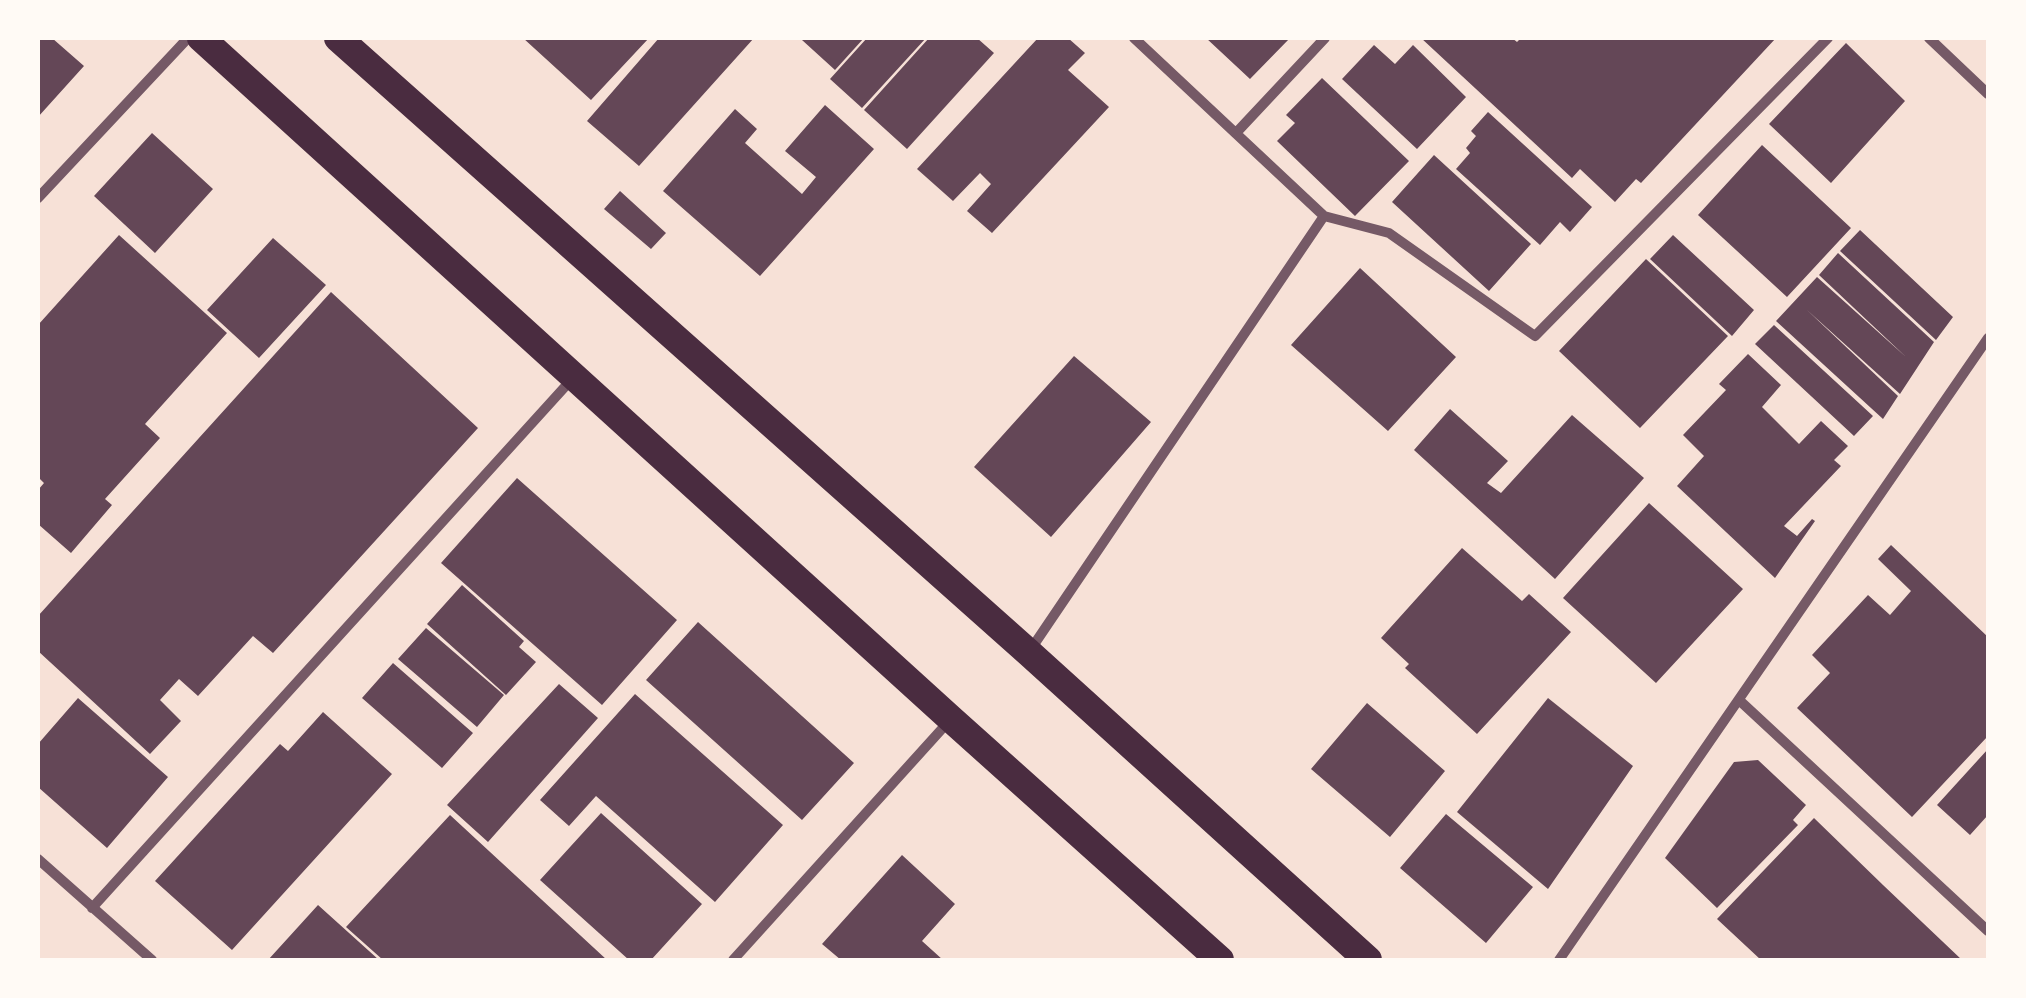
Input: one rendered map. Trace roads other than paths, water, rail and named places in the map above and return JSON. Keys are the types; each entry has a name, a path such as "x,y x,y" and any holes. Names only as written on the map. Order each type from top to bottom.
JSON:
{"highway":[{"path":"202,38 1220,960"},
{"path":"338,38 1368,960"}],"street":[{"path":"38,198 188,38"},
{"path":"1134,38 1324,216 1389,233 1536,336 1828,38"},
{"path":"1236,133 1325,38"},
{"path":"1929,38 1988,94"},
{"path":"1028,652 1324,216"},
{"path":"1559,960 1988,338"},
{"path":"92,908 574,376"},
{"path":"1739,700 1988,931"},
{"path":"733,960 951,719"},
{"path":"38,859 152,960"}]}
